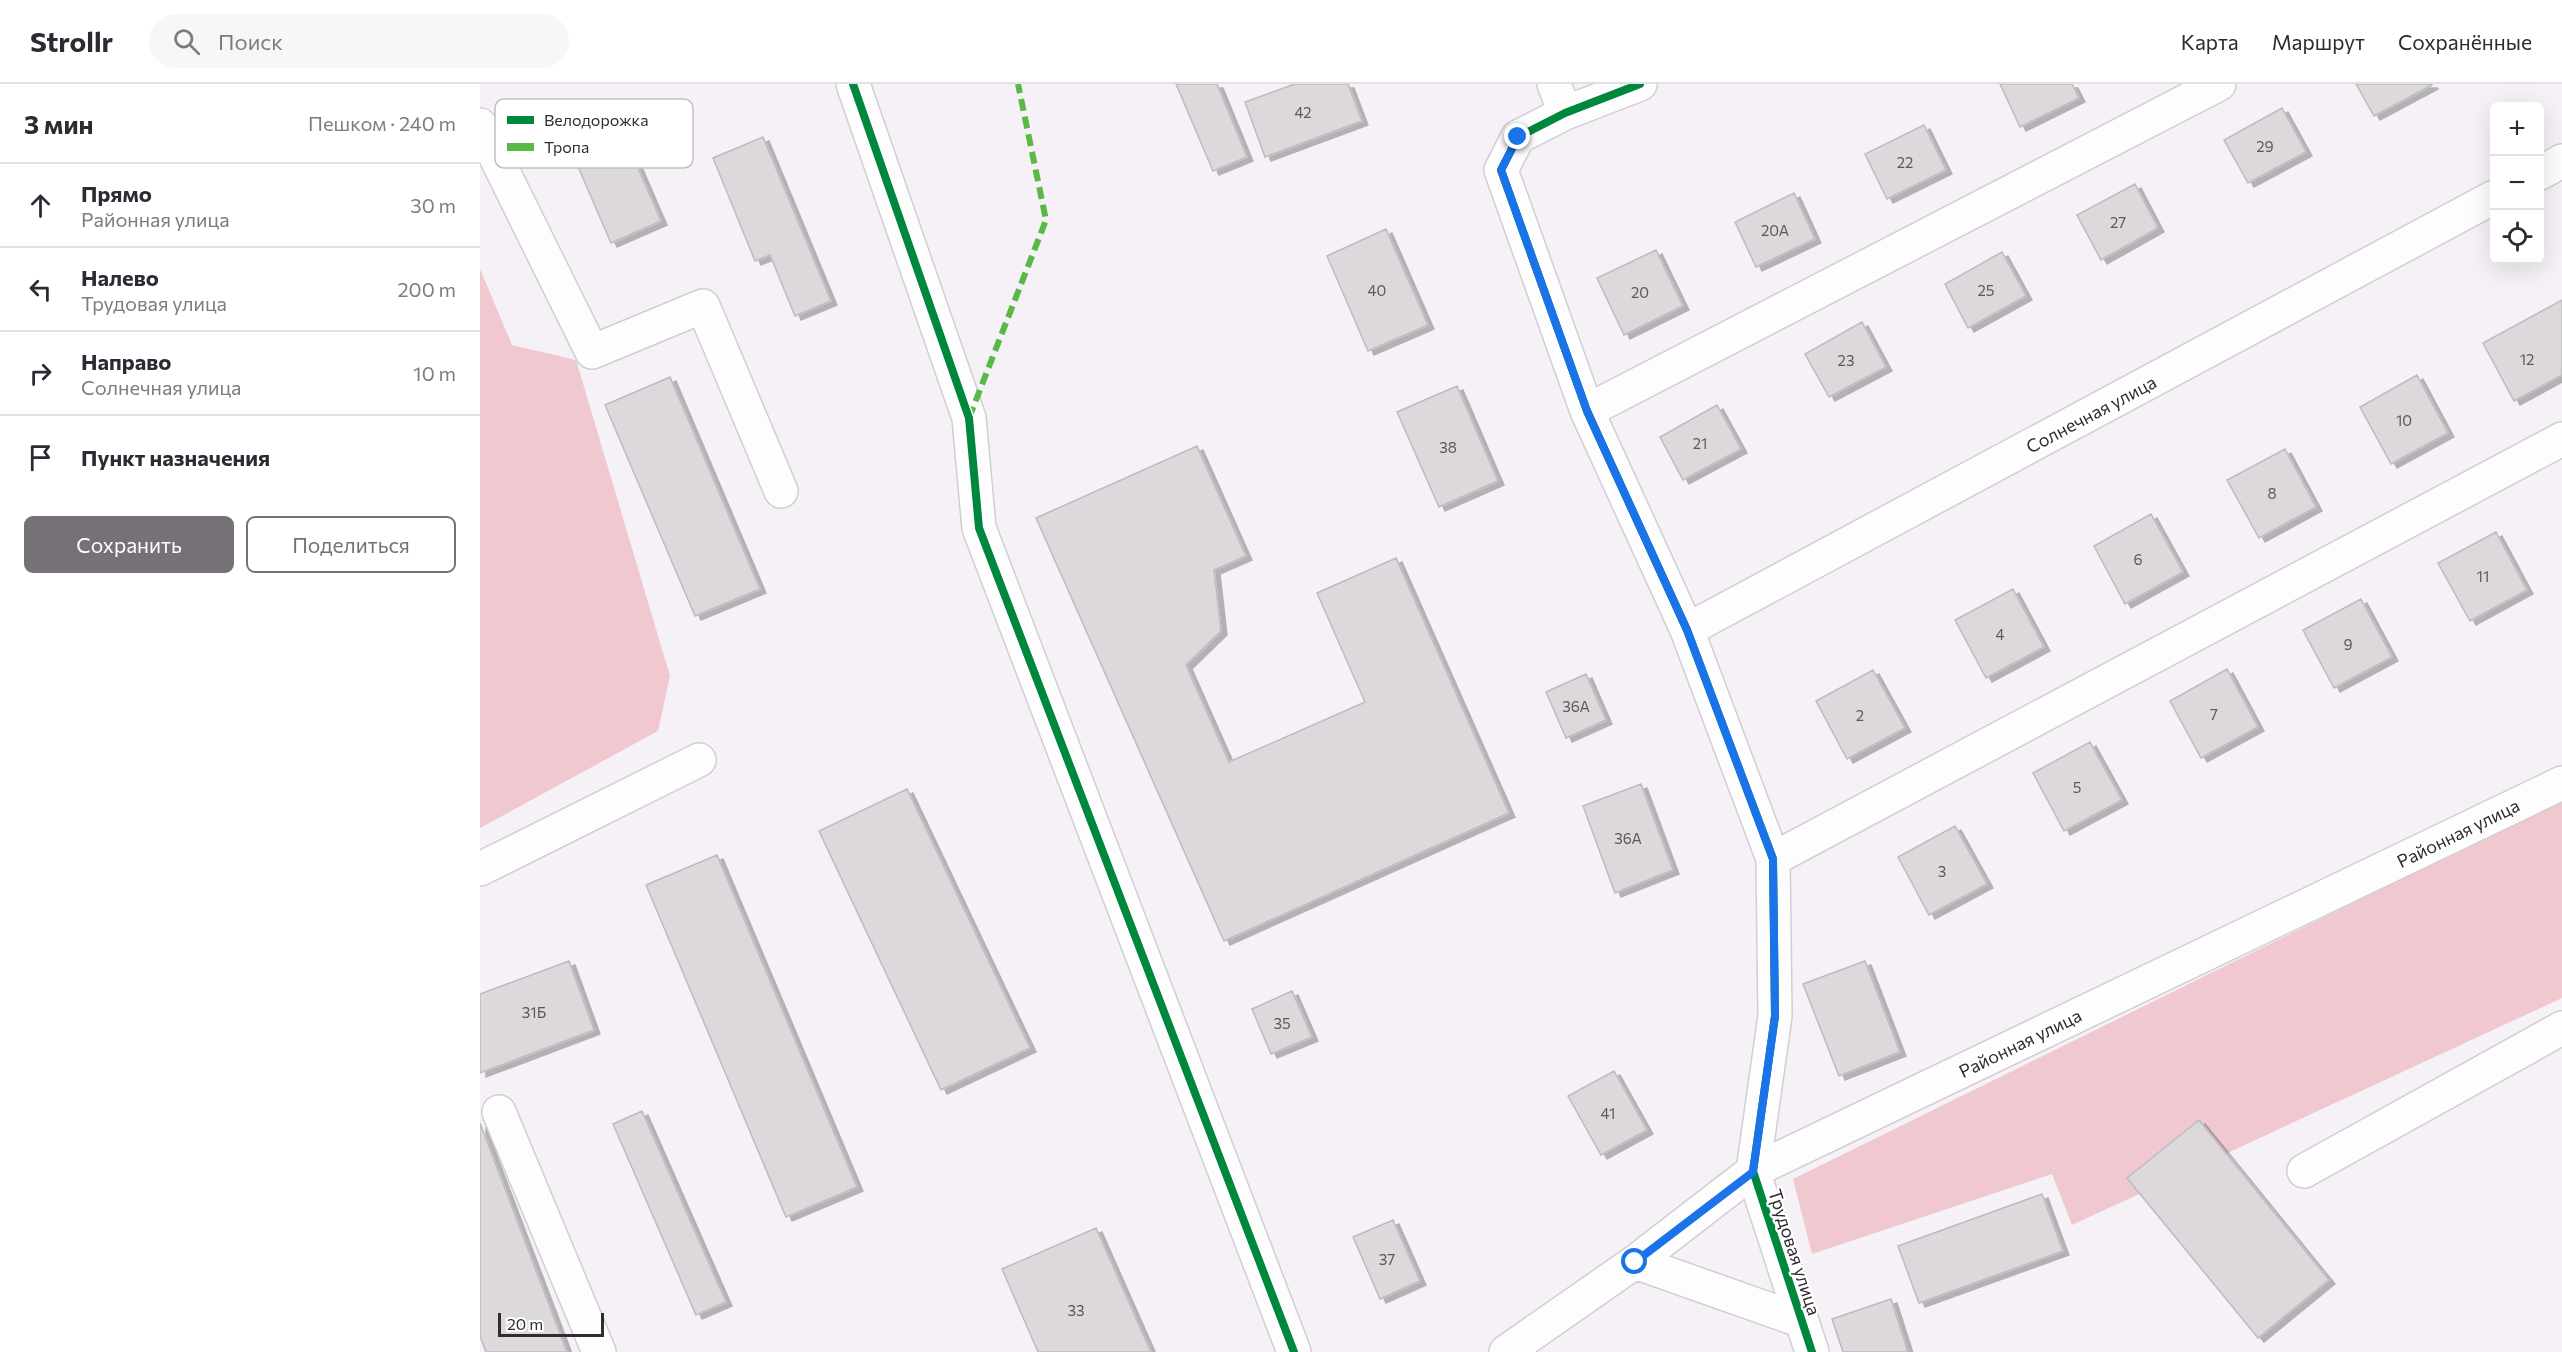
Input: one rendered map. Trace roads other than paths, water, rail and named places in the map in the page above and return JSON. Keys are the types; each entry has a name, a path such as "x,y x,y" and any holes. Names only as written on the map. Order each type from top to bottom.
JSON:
{"street":[{"path":"853,84 969,418 979,528 1294,1352"},
{"path":"1559,99 1640,84"},
{"path":"1587,411 2219,84"},
{"name":"Трудовая улица","path":"1559,99 1518,137 1501,170 1587,411 1687,630 1773,859 1775,1016 1753,1172 1812,1352"},
{"path":"480,125 495,155"},
{"path":"2544,171 2562,161"},
{"path":"501,168 592,352 703,306 781,490"},
{"name":"Солнечная улица","path":"1687,630 2490,199"},
{"path":"1773,859 2562,440"},
{"path":"480,869 699,760"},
{"name":"Районная улица","path":"1506,1352 1635,1262 1753,1172 2562,783"},
{"path":"2304,1171 2562,1028"},
{"path":"499,1112 599,1352"},
{"path":"1635,1262 1802,1321"}]}
